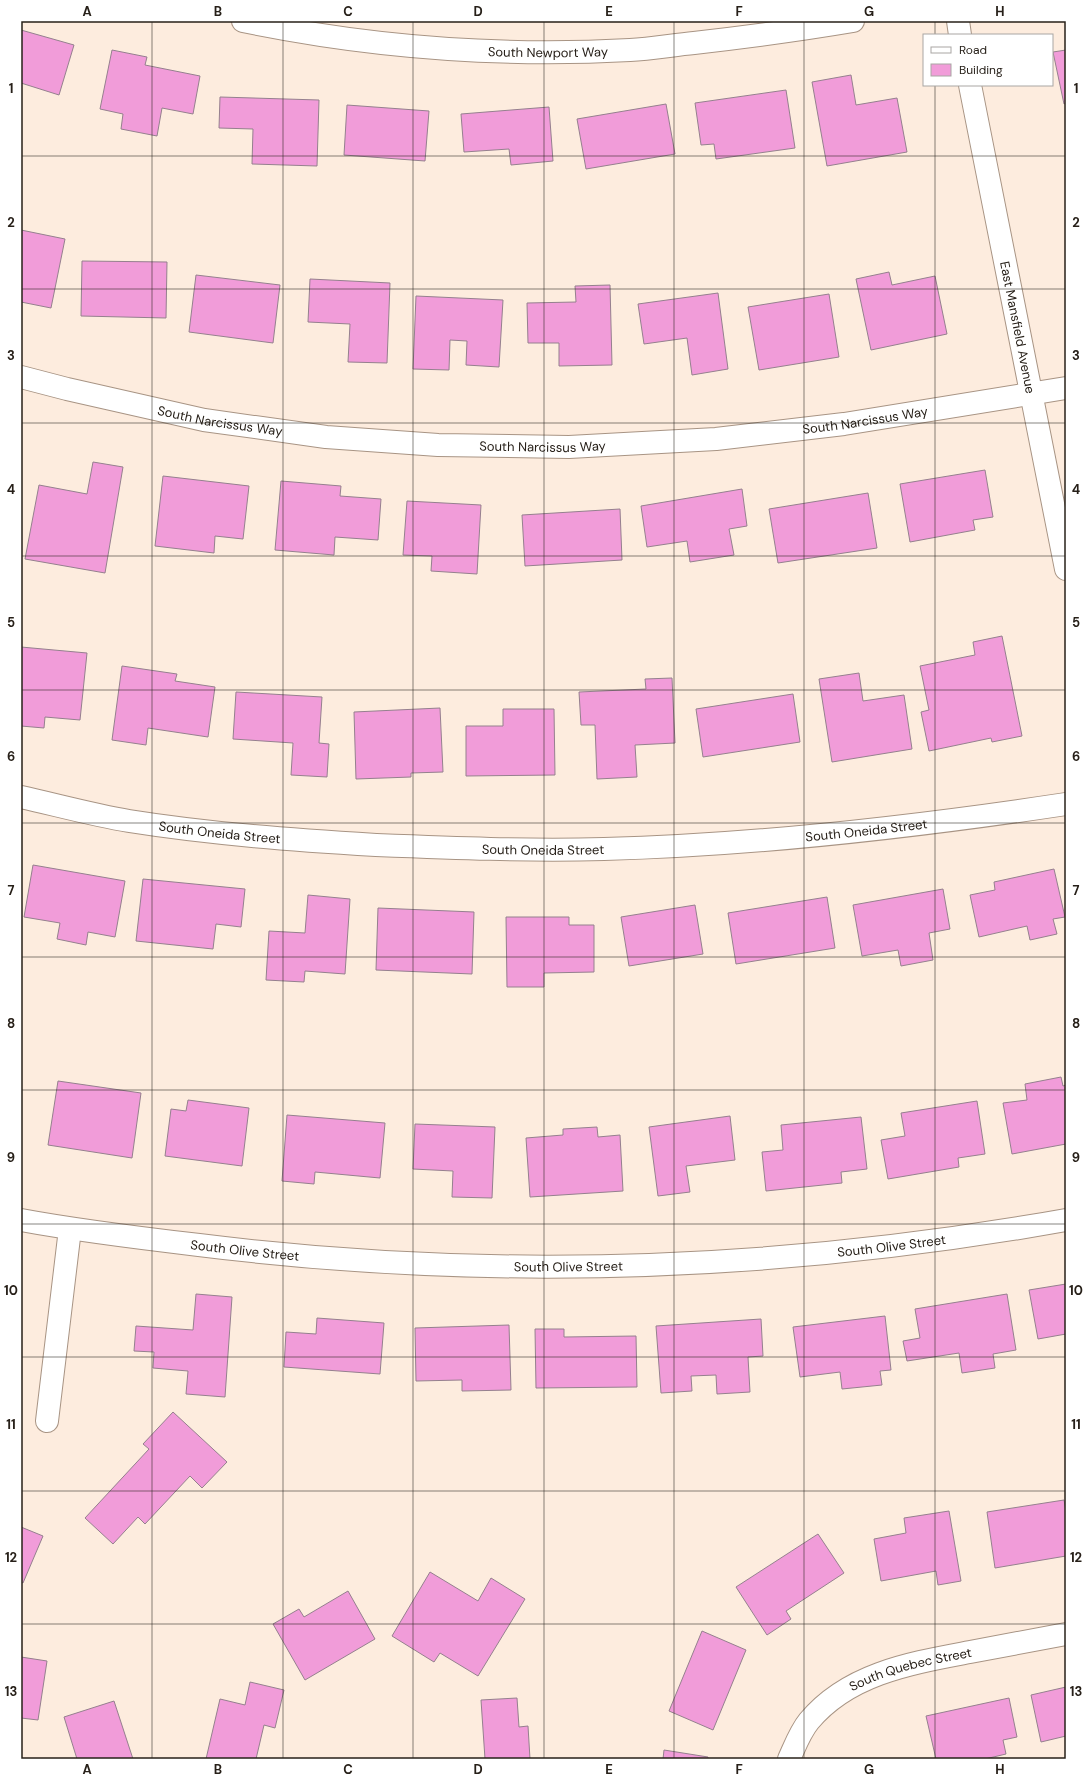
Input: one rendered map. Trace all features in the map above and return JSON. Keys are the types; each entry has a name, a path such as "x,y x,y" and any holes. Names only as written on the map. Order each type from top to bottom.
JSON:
{"street":[{"name":"South Newport Way","path":"243,21 352,40 448,48 536,51 630,50 796,31 853,21"},
{"path":"958,21 960,34"},
{"name":"East Mansfield Avenue","path":"970,86 1066,569"},
{"name":"South Narcissus Way","path":"21,377 204,420 326,437 438,445 569,447 716,439 844,424 1031,395 1066,388"},
{"name":"South Oneida Street","path":"21,797 127,820 217,833 327,842 480,850 604,849 771,840 880,830 1066,804"},
{"name":"South Olive Street","path":"21,1220 70,1229 258,1253 394,1264 540,1266 667,1264 783,1258 995,1233 1066,1220"},
{"path":"47,1421 70,1229"},
{"name":"South Quebec Street","path":"790,1759 808,1722 818,1711 850,1686 881,1672 931,1660 1066,1634"}],"building":[{"path":"21,30 74,45 59,95 21,83"},
{"path":"112,50 147,57 145,65 200,76 193,114 162,108 157,136 121,129 123,114 100,109"},
{"path":"1066,50 1066,103 1064,104 1053,52"},
{"path":"851,75 856,105 897,98 907,152 827,166 812,82"},
{"path":"786,90 795,148 716,159 714,144 701,145 695,103"},
{"path":"220,97 319,100 317,166 252,164 253,129 219,128"},
{"path":"666,104 675,154 586,169 577,119"},
{"path":"347,105 429,111 425,161 344,155"},
{"path":"549,107 553,161 511,165 509,149 464,152 461,114"},
{"path":"21,230 65,239 51,308 21,302"},
{"path":"82,261 167,262 166,318 81,316"},
{"path":"889,272 892,285 935,276 947,334 871,350 856,279"},
{"path":"196,275 280,285 273,343 189,332"},
{"path":"310,279 390,283 387,363 348,362 350,324 308,322"},
{"path":"610,285 612,365 559,366 559,343 528,343 527,303 576,302 575,286"},
{"path":"718,293 728,369 692,375 687,338 644,344 638,304"},
{"path":"829,294 839,357 759,370 748,307"},
{"path":"416,296 503,300 499,367 466,365 467,341 450,340 449,370 413,369"},
{"path":"93,462 123,467 105,573 25,559 39,485 87,494"},
{"path":"985,470 993,517 973,520 975,530 910,542 900,484"},
{"path":"163,476 249,486 243,539 215,536 214,553 155,546"},
{"path":"281,481 341,486 340,496 381,499 378,540 335,537 334,555 275,550"},
{"path":"742,489 747,526 729,529 734,555 690,562 687,541 647,547 641,506"},
{"path":"868,493 877,548 778,563 769,509"},
{"path":"407,501 481,505 477,574 431,571 432,556 403,555"},
{"path":"620,509 622,560 525,566 522,515"},
{"path":"1002,636 1022,736 992,742 991,738 929,751 921,712 929,710 920,666 975,655 973,642"},
{"path":"21,647 87,653 80,720 45,717 44,728 21,726"},
{"path":"122,666 177,674 175,681 215,687 208,737 148,728 146,745 112,740"},
{"path":"859,673 863,701 904,695 912,749 832,762 819,679"},
{"path":"672,678 675,743 635,745 637,777 597,779 595,725 581,725 579,692 646,689 645,679"},
{"path":"236,692 322,697 319,743 329,744 327,777 291,775 293,743 233,739"},
{"path":"793,694 800,742 703,757 696,709"},
{"path":"440,708 443,772 411,773 411,777 356,779 354,712"},
{"path":"503,709 554,709 555,775 466,776 466,726 503,726"},
{"path":"33,865 125,881 115,937 88,932 86,945 57,939 60,923 24,917"},
{"path":"1054,869 1065,917 1053,919 1057,934 1030,940 1027,926 979,937 970,895 995,890 994,882"},
{"path":"143,879 245,889 241,927 216,924 213,949 136,941"},
{"path":"943,889 950,929 929,933 933,960 901,966 898,950 862,956 853,905"},
{"path":"308,895 350,899 345,974 305,971 304,982 266,980 269,931 305,933"},
{"path":"827,897 835,948 736,964 728,913"},
{"path":"695,905 703,954 629,966 621,917"},
{"path":"378,908 474,912 472,974 376,970"},
{"path":"506,917 569,917 569,925 594,925 594,972 544,973 544,987 507,987"},
{"path":"1061,1077 1063,1086 1066,1085 1066,1144 1012,1154 1003,1103 1027,1100 1025,1084"},
{"path":"58,1081 141,1093 132,1158 48,1145"},
{"path":"188,1100 249,1108 242,1166 165,1156 171,1109 186,1111"},
{"path":"977,1101 985,1154 958,1158 959,1167 888,1179 881,1140 905,1136 901,1113"},
{"path":"287,1115 385,1123 380,1178 315,1172 314,1184 282,1181"},
{"path":"730,1116 735,1160 686,1166 690,1192 658,1196 649,1127"},
{"path":"861,1117 867,1169 841,1172 842,1183 766,1191 762,1152 783,1150 781,1125"},
{"path":"415,1124 495,1127 492,1198 452,1197 453,1171 413,1169"},
{"path":"597,1127 598,1137 620,1135 623,1191 530,1197 526,1138 563,1135 563,1129"},
{"path":"1066,1284 1066,1334 1038,1339 1029,1290"},
{"path":"196,1294 232,1297 225,1397 186,1394 188,1371 153,1368 154,1352 134,1351 136,1326 193,1330"},
{"path":"1007,1294 1016,1350 993,1354 995,1368 962,1373 959,1353 907,1361 903,1341 920,1338 915,1309"},
{"path":"885,1316 891,1370 880,1371 882,1385 842,1389 840,1372 800,1377 793,1327"},
{"path":"317,1318 384,1323 380,1374 284,1367 286,1332 316,1334"},
{"path":"761,1319 763,1356 748,1357 750,1392 717,1394 716,1375 691,1376 692,1391 661,1393 656,1326"},
{"path":"509,1325 511,1390 462,1391 462,1380 416,1381 415,1328"},
{"path":"535,1329 564,1329 564,1337 636,1336 637,1387 536,1388"},
{"path":"173,1412 227,1462 202,1488 190,1476 145,1524 138,1517 113,1544 85,1518 149,1449 143,1444"},
{"path":"1064,1500 1066,1511 1066,1556 995,1568 987,1512"},
{"path":"949,1511 961,1581 938,1585 936,1571 881,1581 874,1539 906,1533 904,1518"},
{"path":"21,1527 43,1536 23,1583 21,1582"},
{"path":"818,1534 844,1573 786,1611 791,1619 767,1635 736,1587"},
{"path":"430,1572 478,1601 491,1578 525,1599 478,1676 440,1653 434,1662 392,1636"},
{"path":"348,1591 375,1639 305,1680 273,1624 299,1609 304,1617"},
{"path":"702,1631 746,1650 713,1730 669,1711"},
{"path":"21,1657 47,1661 38,1720 21,1718"},
{"path":"250,1682 284,1690 275,1728 264,1725 256,1759 206,1759 220,1699 245,1705"},
{"path":"1066,1687 1066,1736 1041,1742 1031,1695"},
{"path":"517,1698 519,1727 528,1726 530,1759 485,1759 481,1700"},
{"path":"1009,1698 1017,1737 1003,1740 1006,1754 985,1759 936,1759 926,1716"},
{"path":"114,1701 133,1759 77,1759 64,1717"},
{"path":"664,1750 708,1757 708,1759 663,1759"}]}
